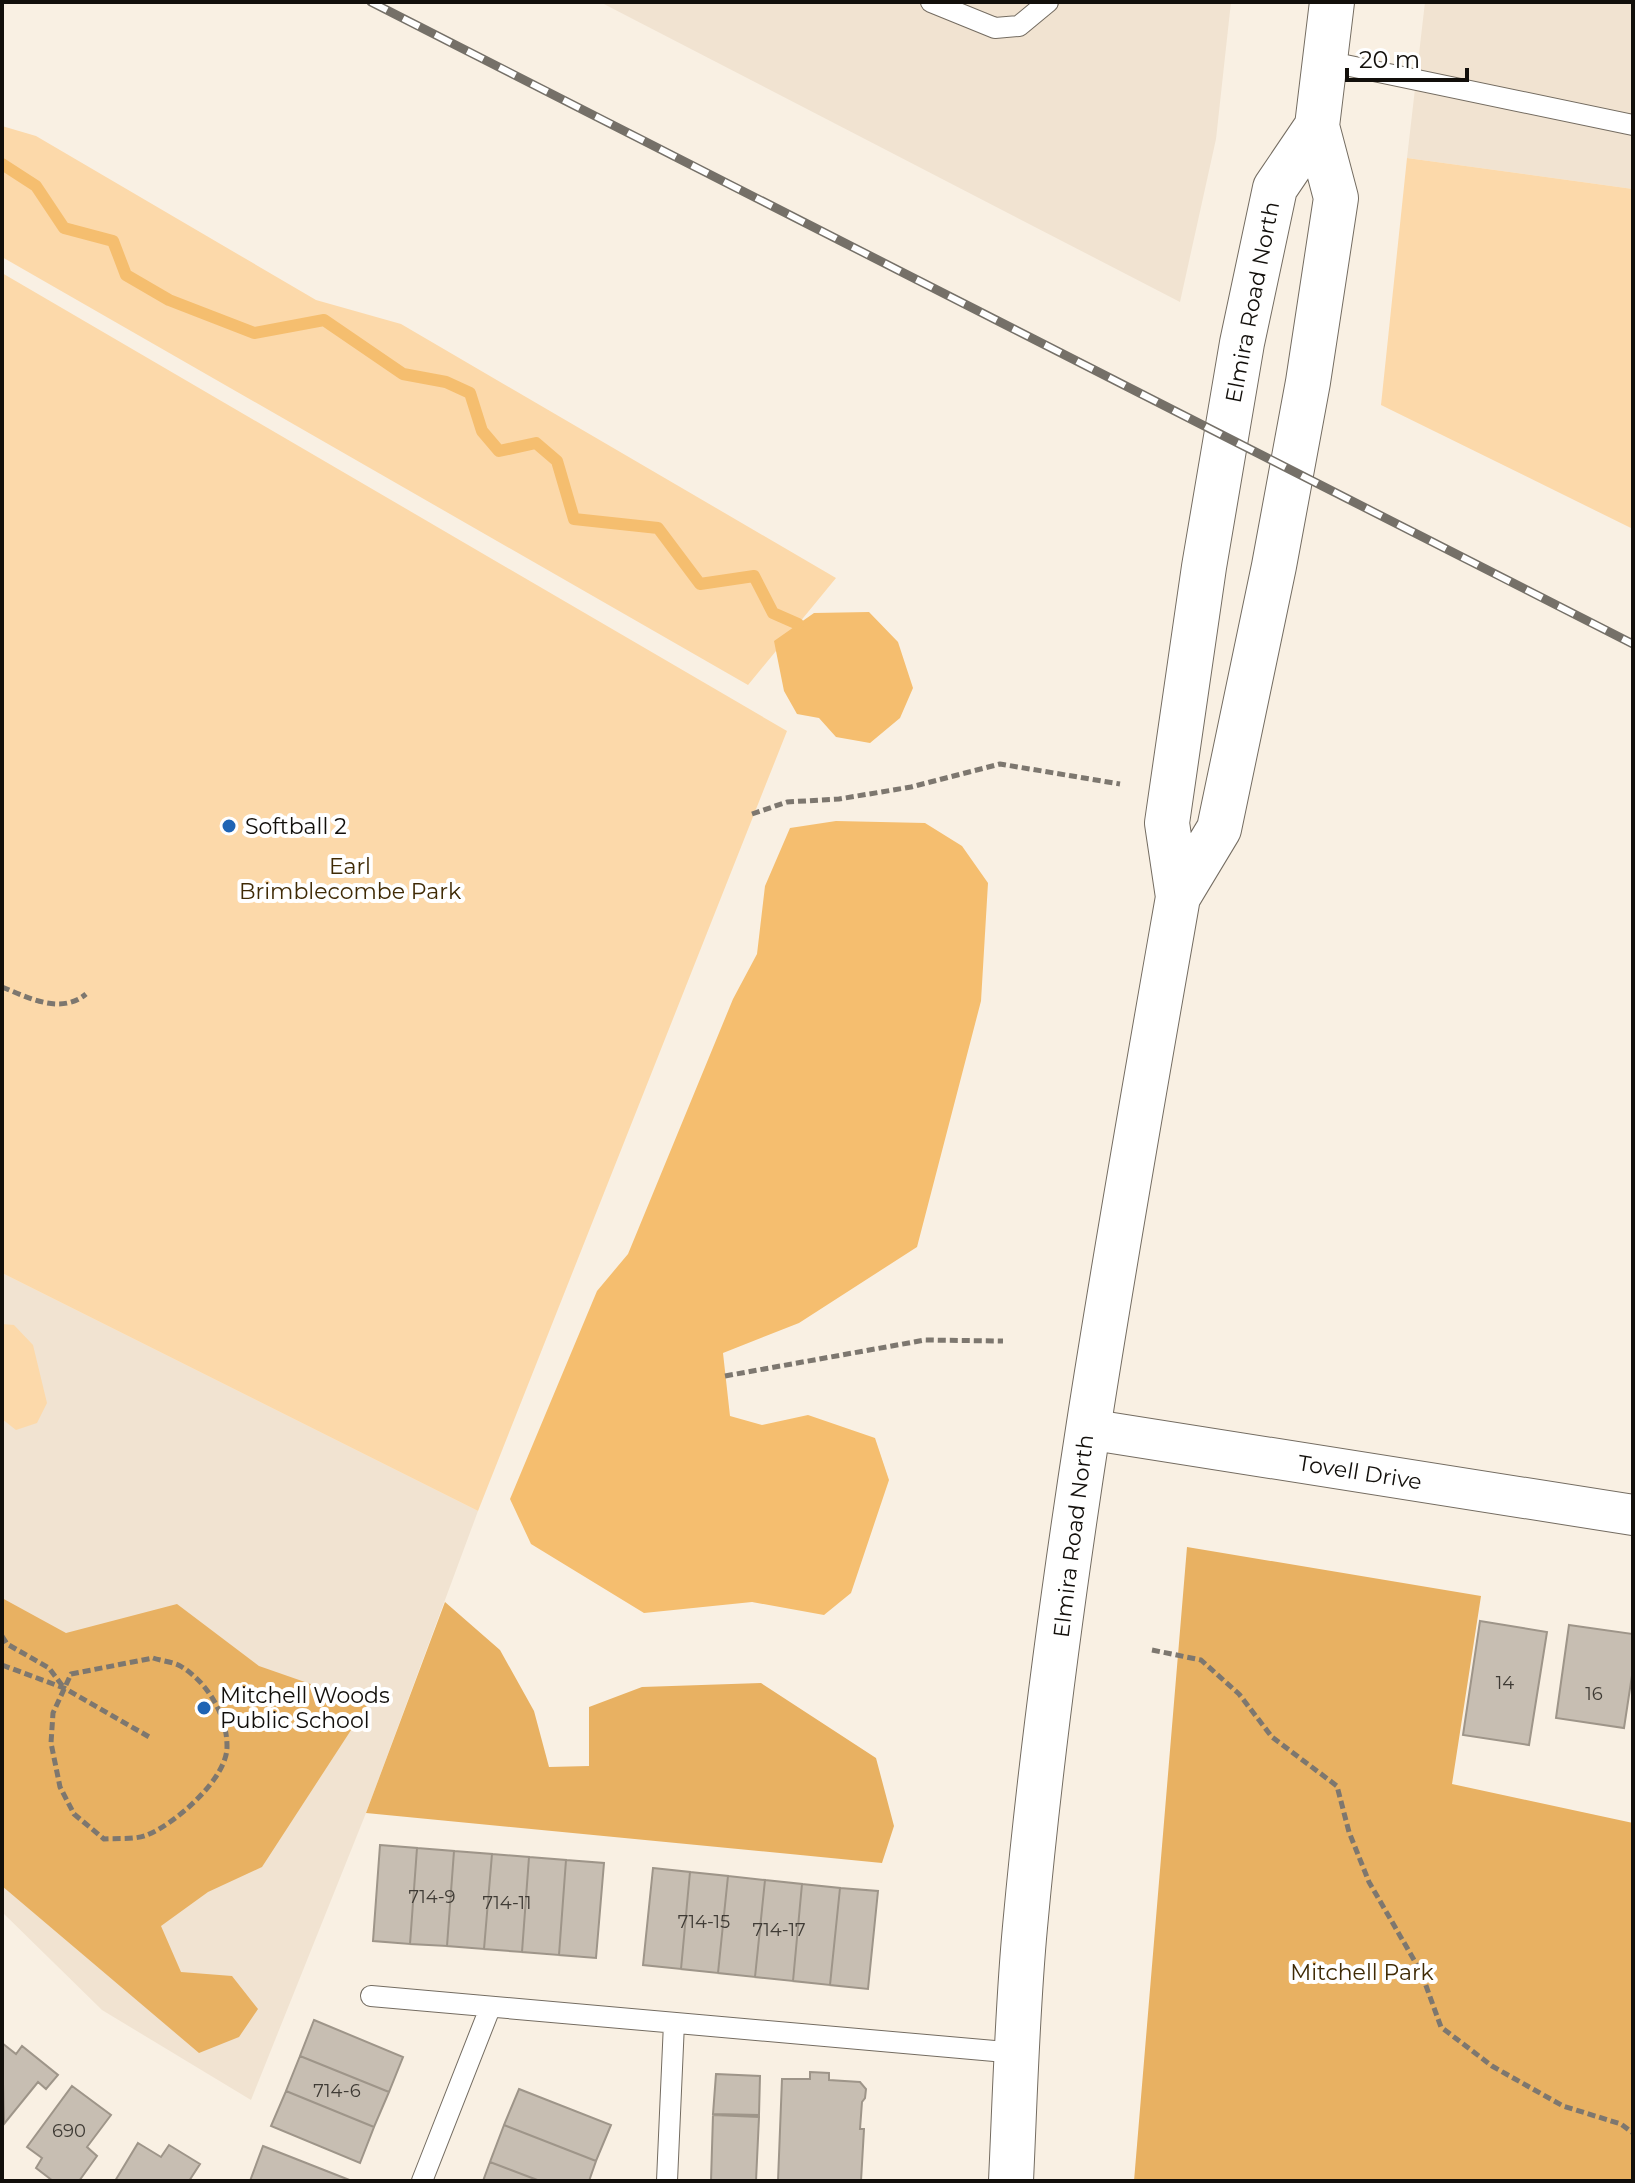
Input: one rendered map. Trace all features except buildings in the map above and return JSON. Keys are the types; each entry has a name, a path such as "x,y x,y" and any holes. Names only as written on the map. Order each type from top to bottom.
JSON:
{"main road":[{"path":"1317,126 1332,2"},
{"name":"Elmira Road North","path":"1011,2181 1025,1929 1039,1796 1087,1429 1178,897 1167,823 1202,582 1242,343 1275,188 1317,126"},
{"name":"Elmira Road North","path":"1178,897 1219,829 1274,566 1308,382 1336,198 1317,126"}],"street":[{"name":"Tovell Drive","path":"1087,1429 1633,1515"}],"lane":[{"path":"931,2 995,28 1019,26 1048,2"},
{"path":"1326,61 1633,125"},
{"path":"371,1996 1017,2053"},
{"path":"422,2181 490,2008"},
{"path":"667,2181 674,2023"}],"path":[{"path":"752,814 787,802 839,799 911,787 1000,764 1120,784"},
{"path":"2,987 52,1005 76,1002 86,994"},
{"path":"725,1376 925,1340 1003,1341"},
{"path":"2,1636 7,1644 49,1668 64,1688"},
{"path":"1152,1650 1201,1660 1239,1694 1272,1737 1337,1786 1349,1832 1369,1882 1421,1972 1441,2027 1492,2066 1563,2106 1621,2124 1633,2133"},
{"path":"153,1658 181,1666 207,1689 220,1714 228,1748 215,1779 187,1811 145,1837 104,1839 74,1814 60,1787 51,1743 53,1713 64,1688 71,1674 153,1658"},
{"path":"2,1665 64,1688 151,1738"}],"shaded area":[{"path":"600,2 1231,2 1216,139 1180,302"},
{"path":"1425,2 1633,2 1633,189 1407,158"},
{"path":"869,612 898,642 913,688 900,718 870,743 836,737 819,718 797,714 784,691 774,641 814,613"},
{"path":"836,821 925,823 962,846 988,883 981,1001 917,1247 799,1323 723,1353 730,1416 762,1425 808,1415 875,1438 889,1480 851,1593 824,1615 752,1602 644,1613 531,1544 510,1499 597,1291 628,1254 733,999 757,954 765,886 790,828"},
{"name":"Mitchell Woods Public School","path":"2,1273 478,1511 366,1813 251,2100 102,2010 2,1912"}],"green space":[{"path":"2,126 36,136 316,300 401,324 836,578 748,685 2,257"},
{"path":"1407,158 1633,189 1633,529 1381,405"},
{"name":"Earl Brimblecombe Park","path":"2,273 787,731 478,1511 2,1273"},
{"path":"2,1324 14,1325 33,1345 47,1403 37,1423 16,1430 2,1419"},
{"name":"Mitchell Park","path":"1187,1547 1481,1596 1452,1784 1633,1823 1633,2181 1134,2181"},
{"path":"2,1598 66,1633 177,1604 259,1666 368,1704 262,1867 208,1892 161,1926 181,1972 232,1976 258,2009 239,2037 199,2053 2,1886"},
{"path":"445,1602 500,1650 534,1711 549,1767 589,1766 589,1707 642,1687 761,1683 876,1758 894,1826 882,1863 366,1813"}],"waterway":[{"path":"2,164 36,186 64,228 113,241 126,275 169,300 254,333 324,320 403,374 446,382 470,393 482,431 499,451 536,443 557,461 574,519 658,528 700,584 754,576 773,613 798,624"}],"railway":[{"path":"371,2 1633,644"}],"place":[{"name":"Softball 2","path":"229,826"},
{"name":"Mitchell Woods Public School","path":"204,1708"}]}
